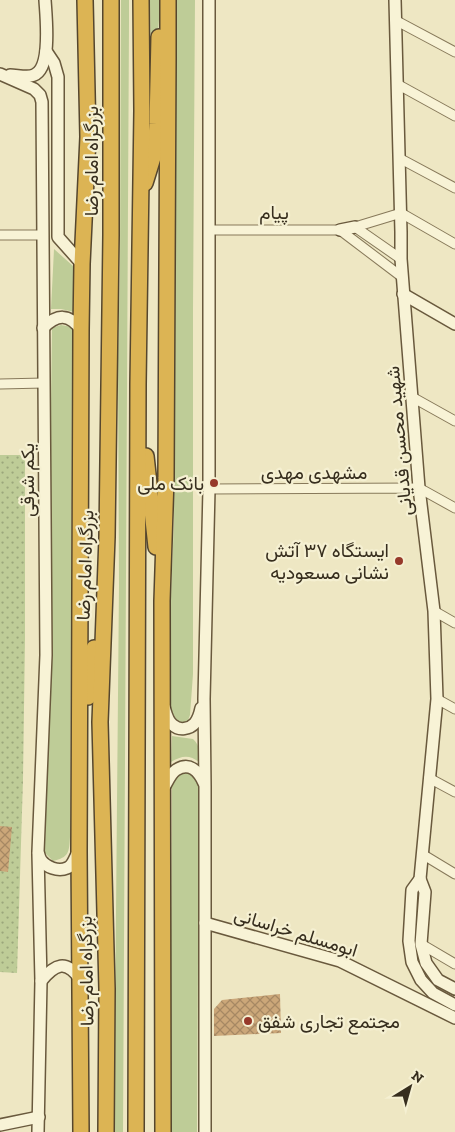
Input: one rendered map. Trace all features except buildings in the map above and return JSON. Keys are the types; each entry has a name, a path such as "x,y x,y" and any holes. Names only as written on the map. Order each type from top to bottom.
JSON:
{"highway":[{"path":"81,1132 79,851 81,330 88,137 85,0"},
{"name":"بزرگراه امام رضا","path":"106,1132 107,989 100,722 106,537 111,234 111,0"},
{"path":"136,1132 141,0"},
{"path":"140,199 155,151 158,124 160,26 168,1"},
{"path":"164,1132 162,601 166,478 168,1"},
{"path":"138,384 162,601"},
{"path":"80,774 106,537"}],"main road":[{"name":"یکم شرقی","path":"0,74 32,77 40,70 46,51 46,0"},
{"path":"205,1132 204,699 209,489 209,0"},
{"name":"شهید محسن قدیانی","path":"394,0 401,213 400,259 419,488 434,611 436,699 420,878 425,892 420,944 426,963 438,980 455,989"},
{"path":"46,51 54,63 58,78 58,237 82,264"},
{"name":"یکم شرقی","path":"0,74 34,89 40,94 42,102 46,655 38,852 41,981 38,1132"},
{"name":"پیام","path":"340,230 355,227"},
{"path":"403,294 455,324"},
{"path":"43,328 56,317 63,317 75,321 81,330"},
{"path":"163,702 167,718 173,725 180,729 186,729 194,724 199,716 204,699"},
{"path":"163,790 169,777 177,769 186,767 194,768 200,774 205,786"},
{"path":"38,852 41,859 49,867 60,869 67,868 72,864 79,851"},
{"name":"شهید محسن قدیانی","path":"420,878 412,890 409,942 412,962 420,980 433,993 455,1004"},
{"name":"ابومسلم خراسانی","path":"205,923 340,961 455,1018"},
{"path":"41,981 53,968 62,966 68,967 75,972 80,979"},
{"path":"0,1125 38,1117"}],"street":[{"path":"395,20 455,52"},
{"path":"397,84 455,116"},
{"path":"399,158 455,188"},
{"name":"پیام","path":"355,227 401,213"},
{"path":"401,213 455,244"},
{"path":"355,227 400,259"},
{"name":"پیام","path":"209,230 340,230"},
{"path":"340,230 402,277"},
{"path":"0,235 43,236"},
{"path":"0,384 44,383"},
{"path":"412,397 455,421"},
{"path":"419,488 455,508"},
{"name":"مشهدی مهدی","path":"209,489 419,488"},
{"path":"434,611 455,623"},
{"path":"436,699 455,709"},
{"path":"429,778 455,792"},
{"path":"422,854 455,874"},
{"path":"420,944 455,964"}],"green space":[{"path":"121,0 129,0 123,1132 114,1132 119,585 118,358"},
{"path":"150,0 161,0 155,61 151,66"},
{"path":"175,0 195,0 193,674 190,715 187,723 175,722 169,715 167,699 174,520"},
{"path":"54,249 73,266 74,312 51,309"},
{"path":"61,325 72,327 70,837 67,854 53,861 45,853 52,328"},
{"path":"0,455 25,455 23,779 17,973 0,972"},
{"path":"172,736 193,739 198,747 199,762 185,757 171,762"},
{"path":"185,772 195,773 199,785 197,1132 170,1132 172,783 178,775"}],"place":[{"name":"بانک ملی","path":"214,483"},
{"name":"ایستگاه ۳۷ آتش نشانی مسعودیه","path":"399,561"},
{"name":"مجتمع تجاری شفق","path":"248,1021"}]}
